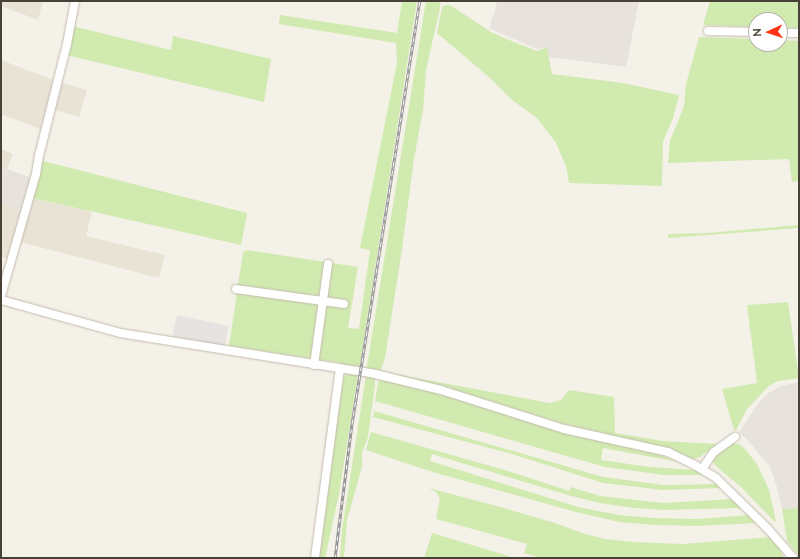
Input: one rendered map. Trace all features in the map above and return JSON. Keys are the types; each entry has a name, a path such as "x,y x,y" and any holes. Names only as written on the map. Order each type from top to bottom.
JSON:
{"street":[{"path":"1,296 36,174 39,156 68,38 75,1"},
{"path":"708,31 748,32"},
{"path":"788,32 799,33"},
{"path":"314,365 328,264"},
{"path":"236,289 344,304"},
{"path":"1,300 120,333 340,370 375,374 442,390 564,429 668,452 702,469 732,493 793,558"},
{"path":"314,558 340,370"},
{"path":"702,469 714,452 735,437"}],"shaded area":[{"path":"1,1 43,1 38,20 1,6"},
{"path":"497,1 639,1 626,67 549,57 547,47 537,49 489,28 494,16"},
{"path":"1,60 56,81 43,130 1,114"},
{"path":"59,82 87,90 79,117 51,109"},
{"path":"1,149 13,154 7,169 1,167"},
{"path":"1,167 32,178 23,211 1,203"},
{"path":"31,198 92,212 86,236 165,255 159,278 20,242"},
{"path":"1,203 23,211 10,260 1,256"},
{"path":"177,315 229,326 224,348 172,337"},
{"path":"799,382 799,508 782,509 777,487 770,467 747,439 739,433 757,405 767,394 781,386"}],"green space":[{"path":"402,1 417,1 359,370 342,367 342,363 229,346 243,252 247,250 358,267 348,328 359,329 370,250 360,248 397,63 396,43 279,24 280,15 397,33"},
{"path":"426,1 440,1 440,8 426,70 423,110 414,159 385,358 380,373 366,372"},
{"path":"710,1 799,1 799,28 788,27 788,12 748,12 748,27 703,25"},
{"path":"450,5 491,32 509,40 537,51 547,47 552,74 623,83 679,95 673,118 663,142 662,186 569,183 566,166 556,143 537,118 512,100 489,77 437,33 442,7"},
{"path":"72,26 171,50 173,36 271,59 264,102 66,55"},
{"path":"699,37 748,39 748,52 788,52 788,40 799,41 799,181 792,182 789,159 668,163 670,141 684,106 686,84"},
{"path":"39,160 247,213 241,245 32,198"},
{"path":"799,225 799,228 668,238 668,234 708,233"},
{"path":"788,302 799,378 778,381 769,386 747,409 736,430 734,430 722,389 757,383 747,305"},
{"path":"350,373 358,374 339,494 325,558 317,558 343,378"},
{"path":"383,373 550,403 561,400 569,390 614,397 615,433 663,441 717,444 700,457 693,459 662,447 564,424 494,402"},
{"path":"366,375 375,378 368,437 362,453 362,467 347,520 344,558 340,558 342,530"},
{"path":"380,379 432,392 590,439 645,450 679,462 603,448 601,460 650,467 695,470 704,475 664,475 605,467 375,401"},
{"path":"374,411 603,477 663,485 717,484 722,488 663,490 603,483 512,454 373,417"},
{"path":"371,432 508,471 569,491 571,487 600,496 664,503 733,499 742,508 665,510 634,508 599,503 432,454 430,461 578,507 619,515 654,518 698,519 749,515 756,523 699,526 654,525 619,522 576,512 436,473 366,450"},
{"path":"730,444 739,444 757,464 769,490 776,521 774,521 741,487 719,469 713,462 713,456"},
{"path":"429,488 504,508 605,539 633,542 683,544 770,537 778,545 784,558 541,558 524,553 527,544 436,519 440,498 437,493"},
{"path":"799,508 799,556 787,541 782,509"},
{"path":"432,533 495,552 515,558 424,558"}],"railway":[{"path":"335,558 352,424 420,1"}]}
